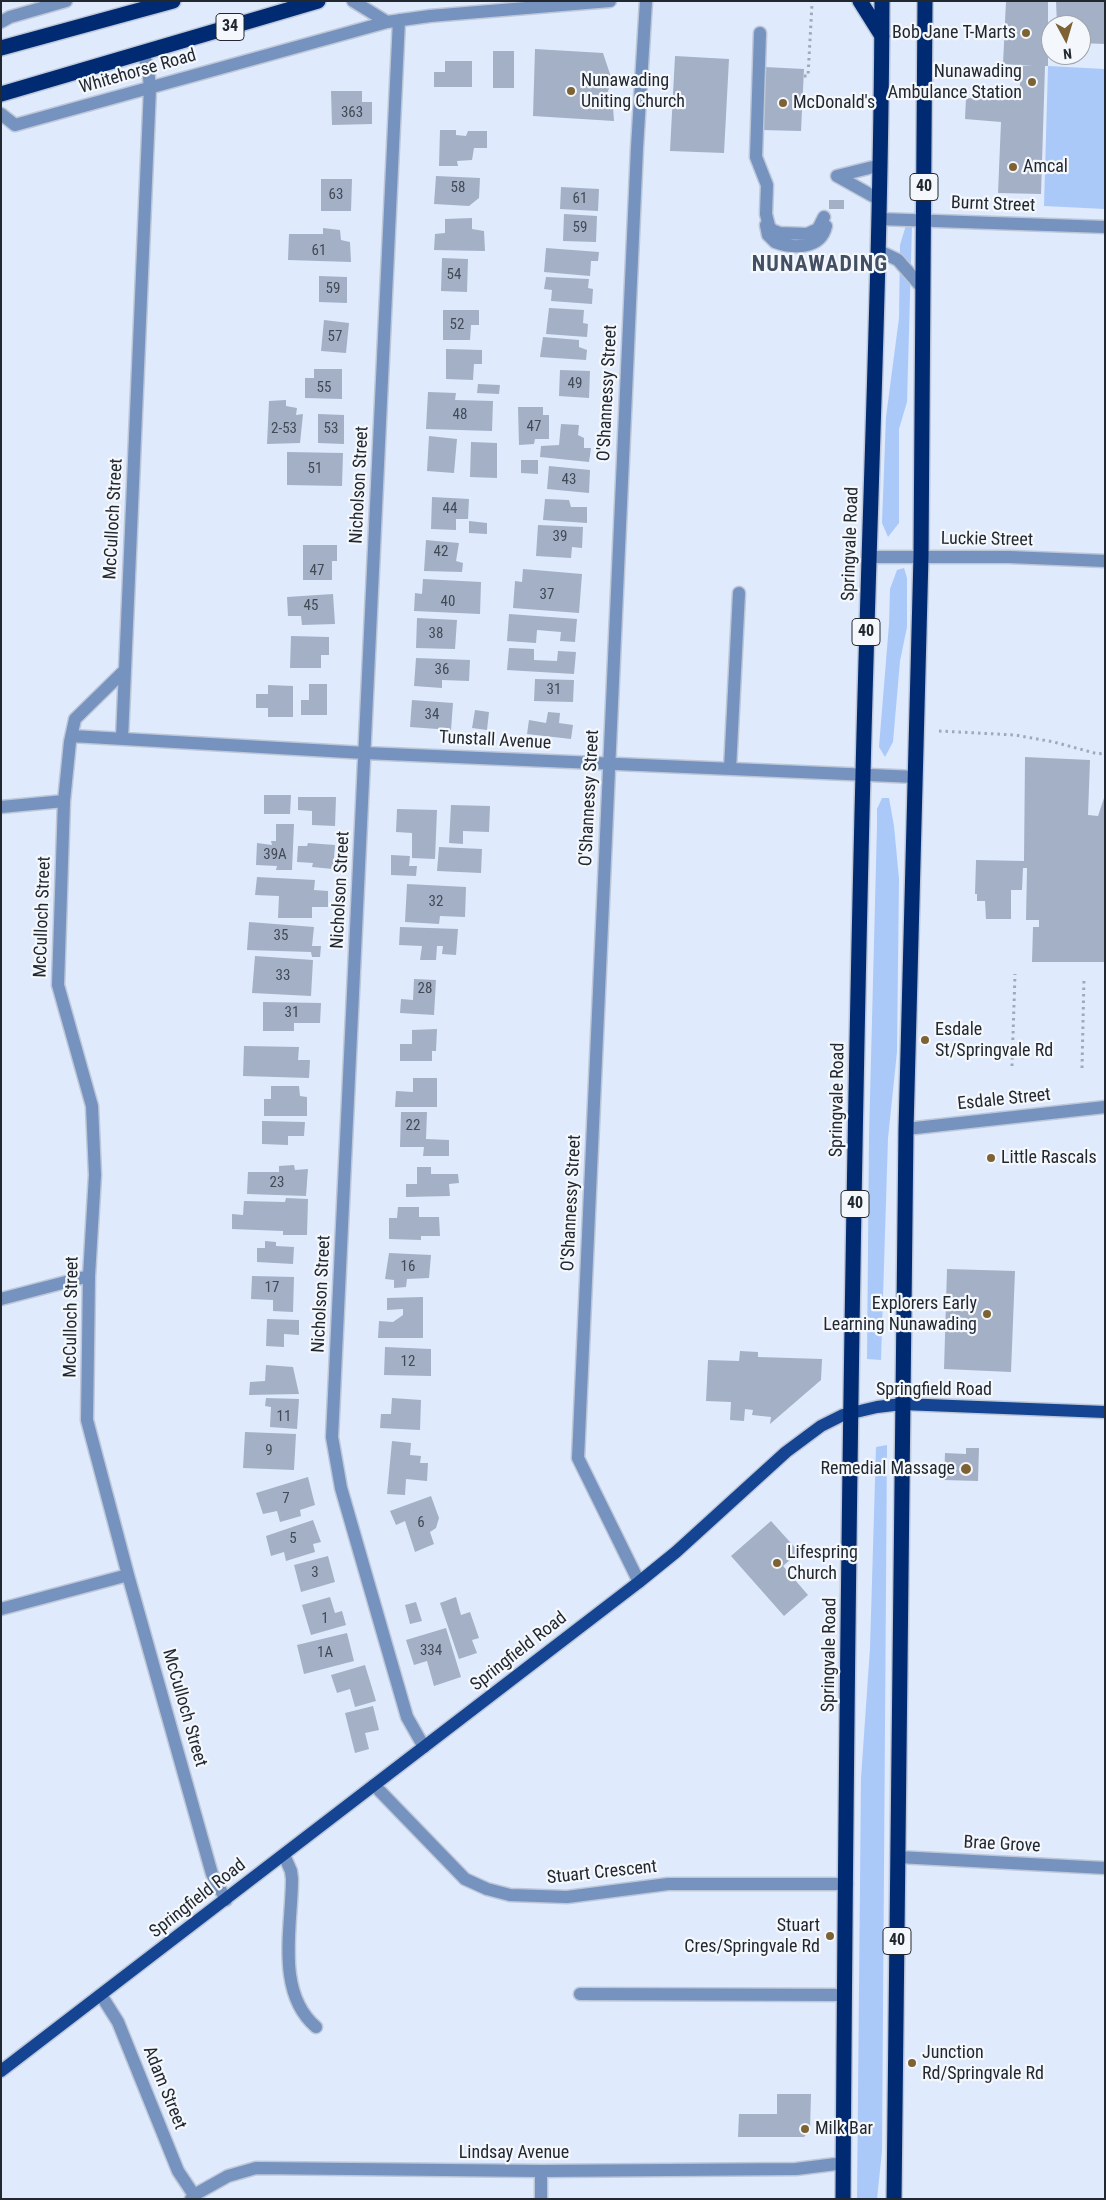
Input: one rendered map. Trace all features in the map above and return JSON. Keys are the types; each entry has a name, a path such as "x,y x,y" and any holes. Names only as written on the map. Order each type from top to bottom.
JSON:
{"highway":[{"path":"1,48 173,1"},
{"name":"Whitehorse Road","path":"1,94 143,54 318,1"},
{"path":"860,1 882,36"},
{"name":"Springvale Road","path":"843,2199 852,1412 863,776 880,219 882,1"},
{"name":"40","path":"894,2199 906,1129 921,556 925,1"}],"main road":[{"name":"Springfield Road","path":"1,2071 639,1582 676,1552 786,1452 821,1426 852,1412 902,1404 1105,1412"}],"street":[{"path":"1,22 10,17 66,1"},
{"path":"353,1 393,21"},
{"name":"Whitehorse Road","path":"1,130 393,21 511,8 610,1"},
{"name":"O'Shannessy Street","path":"639,1582 578,1458 637,148 646,1"},
{"name":"Nicholson Street","path":"393,21 365,753 332,1437 341,1488 407,1717 424,1747"},
{"path":"760,32 756,157 767,185 766,214 768,235 775,242 781,244 804,246 814,243 823,236 825,222"},
{"name":"McCulloch Street","path":"143,54 149,73 150,88 125,670 75,719 64,801 58,985 92,1106 95,1175 89,1276 87,1420 128,1575 212,1874 226,1900"},
{"path":"1,114 15,126"},
{"path":"880,200 838,176 881,165"},
{"name":"Burnt Street","path":"880,219 1105,227"},
{"path":"879,251 898,260 924,290"},
{"name":"Luckie Street","path":"869,556 1105,560"},
{"path":"730,769 739,593"},
{"path":"122,738 125,670"},
{"name":"Tunstall Avenue","path":"72,736 365,753 916,777"},
{"path":"1,808 64,801"},
{"name":"Esdale Street","path":"906,1129 1105,1107"},
{"path":"1,1299 89,1276"},
{"path":"1,1609 128,1575"},
{"name":"Stuart Crescent","path":"374,1785 465,1879 487,1889 510,1895 567,1898 668,1884 847,1884"},
{"path":"284,1855 291,1870 292,1879 289,1957 292,1989 302,2013 316,2027"},
{"name":"Brae Grove","path":"898,1857 1105,1868"},
{"path":"580,1994 845,1995"},
{"name":"Adam Street","path":"101,1995 118,2022 178,2172 192,2197"},
{"name":"Lindsay Avenue","path":"192,2197 228,2176 256,2168 541,2171 796,2169 844,2163"},
{"path":"540,2199 541,2171"}],"path":[{"path":"804,76 808,76 812,4"},
{"path":"939,731 1015,735 1054,742 1098,754 1105,753"},
{"path":"1012,1066 1015,974"},
{"path":"1082,1068 1084,977"}],"shaded area":[{"path":"1048,66 1105,69 1105,209 1044,206"},
{"path":"906,225 912,225 907,402 899,429 899,523 888,537 882,523 886,417 899,318 900,245"},
{"path":"904,568 907,578 907,627 900,661 893,742 885,757 879,747 890,589 897,570"},
{"path":"882,798 889,798 894,826 899,879 897,1052 888,1138 881,1360 867,1359 869,1137 877,809"},
{"path":"887,1445 882,2151 877,2199 857,2199 861,1778 870,1648 876,1447"}],"building":[{"path":"1006,1 1048,1 1048,15 1041,15 1041,65 1048,66 1045,66 1041,194 998,193 1001,122 965,119 966,98 1019,100 1021,66 1033,66 1003,64"},
{"path":"1056,1 1105,1 1105,44 1091,43 1091,15 1057,15"},
{"name":"Nunawading Uniting Church","path":"535,49 603,53 612,80 604,102 613,107 614,121 533,116"},
{"path":"493,51 514,51 514,88 493,88"},
{"path":"675,56 729,59 724,153 670,151"},
{"path":"445,61 472,61 472,87 434,87 434,72 445,72"},
{"name":"McDonald's","path":"765,67 804,69 801,131 762,130"},
{"path":"331,91 362,91 362,102 372,102 372,124 332,125"},
{"path":"440,130 456,130 456,135 466,136 468,131 487,131 487,148 474,148 472,160 457,161 458,166 439,166"},
{"path":"436,176 480,178 479,198 469,206 434,204"},
{"path":"321,179 352,179 351,211 321,211"},
{"path":"561,187 599,189 598,211 560,209"},
{"path":"829,200 844,200 844,209 829,209"},
{"path":"564,214 597,216 596,242 563,241"},
{"path":"472,218 472,229 484,231 485,251 434,250 435,234 445,233 445,219"},
{"path":"323,228 340,230 341,240 350,242 351,262 288,260 289,234 323,234"},
{"path":"546,248 599,252 598,261 591,261 590,276 544,272"},
{"path":"442,258 468,259 467,292 441,291"},
{"path":"319,276 347,277 347,303 319,302"},
{"path":"546,277 589,279 588,288 593,289 592,304 551,301 552,290 544,289"},
{"path":"549,308 584,310 583,323 588,324 587,337 546,334"},
{"path":"443,310 479,310 479,325 471,325 470,340 443,340"},
{"path":"324,320 349,323 346,353 321,351"},
{"path":"543,337 579,340 579,347 587,350 586,360 540,357"},
{"path":"446,349 482,350 482,364 474,364 473,380 446,379"},
{"path":"314,369 342,369 342,399 305,398 305,378 314,378"},
{"path":"560,370 590,371 589,398 559,396"},
{"path":"478,384 500,385 499,394 477,393"},
{"path":"428,392 456,393 455,400 493,401 492,431 426,429"},
{"path":"286,400 286,406 297,408 296,415 303,414 300,443 267,444 269,401"},
{"path":"518,407 543,407 543,415 549,415 549,439 535,439 534,444 519,445"},
{"path":"318,414 344,415 344,444 318,443"},
{"path":"561,424 579,425 578,435 584,438 584,448 591,448 589,462 540,457 541,446 559,445"},
{"path":"429,436 457,439 454,473 427,471"},
{"path":"471,442 497,443 497,478 470,477"},
{"path":"287,452 343,453 342,486 287,485"},
{"path":"521,460 538,460 538,474 521,473"},
{"path":"549,466 590,470 589,493 547,489"},
{"path":"432,497 469,499 468,519 456,519 456,530 431,529"},
{"path":"545,499 569,500 571,507 587,507 587,523 543,520"},
{"path":"469,521 487,523 487,534 469,533"},
{"path":"538,525 583,527 582,548 572,547 571,558 536,556"},
{"path":"426,540 459,543 456,561 463,563 462,572 424,571"},
{"path":"303,545 337,545 337,561 332,561 332,580 303,580"},
{"path":"523,569 582,574 579,613 513,608 515,581 522,582"},
{"path":"423,579 481,582 480,614 414,611 415,593 422,594"},
{"path":"333,594 335,624 302,625 301,616 288,616 287,597"},
{"path":"509,614 577,619 575,642 560,641 561,632 537,630 536,643 507,641"},
{"path":"417,618 457,620 455,649 416,648"},
{"path":"291,636 329,637 329,655 321,655 321,668 290,668"},
{"path":"509,648 534,649 534,660 557,661 558,651 576,652 574,674 507,670"},
{"path":"416,658 470,660 469,681 442,680 442,688 414,686"},
{"path":"535,679 574,680 573,702 534,701"},
{"path":"309,684 327,684 327,715 301,715 301,700 309,700"},
{"path":"268,685 293,686 293,717 268,717 268,708 256,708 256,694 268,694"},
{"path":"412,700 453,703 451,730 410,727"},
{"path":"475,710 489,712 487,730 472,728"},
{"path":"548,712 560,713 559,723 573,725 571,739 527,734 529,720 546,723"},
{"path":"1025,757 1090,760 1088,815 1098,816 1105,795 1105,962 1032,962 1033,927 1039,927 1039,920 1026,920 1027,868 1023,868 1022,890 1011,890 1011,919 986,919 985,901 977,901 977,894 975,894 976,860 1024,861"},
{"path":"264,795 291,795 290,814 264,814"},
{"path":"298,797 336,797 335,826 312,825 312,811 298,810"},
{"path":"451,805 490,806 489,832 463,831 463,844 449,843"},
{"path":"397,809 437,810 435,859 412,858 412,833 396,832"},
{"path":"276,824 294,824 292,870 276,870 277,866 256,865 257,843 272,845 271,841 276,841"},
{"path":"308,843 335,845 333,869 312,867 313,863 297,862 298,846 307,846"},
{"path":"439,847 482,849 481,873 437,871"},
{"path":"391,855 410,856 409,866 417,866 416,876 391,875"},
{"path":"257,877 315,880 314,890 328,891 328,907 312,907 312,918 278,918 279,896 255,895"},
{"path":"407,884 466,887 465,917 440,916 439,924 405,922"},
{"path":"249,922 314,927 312,946 321,946 320,957 312,957 311,952 247,950"},
{"path":"400,927 458,929 456,955 442,954 443,946 437,946 436,960 420,960 422,946 399,945"},
{"path":"255,956 313,960 311,996 252,993"},
{"path":"414,979 436,980 434,1015 400,1013 401,999 413,1000"},
{"path":"263,1002 321,1003 320,1023 294,1023 294,1031 263,1031"},
{"path":"437,1029 436,1051 432,1051 432,1061 400,1061 400,1044 412,1044 412,1030"},
{"path":"244,1046 299,1047 298,1060 310,1060 309,1078 243,1076"},
{"path":"413,1078 437,1078 437,1107 395,1107 396,1091 413,1092"},
{"path":"271,1086 299,1086 300,1096 307,1097 307,1116 264,1116 264,1099 271,1099"},
{"path":"401,1112 427,1112 426,1139 449,1140 449,1156 423,1156 424,1147 400,1147"},
{"path":"262,1121 305,1122 304,1136 288,1136 288,1145 262,1144"},
{"path":"294,1165 295,1170 308,1169 306,1196 247,1194 248,1172 279,1172 279,1166"},
{"path":"417,1167 431,1167 431,1174 458,1174 459,1183 449,1184 450,1196 406,1197 406,1184 417,1184"},
{"path":"286,1198 308,1199 307,1235 283,1235 283,1231 232,1229 232,1214 243,1215 244,1201 285,1202"},
{"path":"398,1207 419,1207 419,1217 439,1217 440,1236 421,1236 421,1240 389,1239 389,1218 397,1218"},
{"path":"265,1241 276,1242 276,1246 294,1247 293,1264 257,1262 257,1248 265,1248"},
{"path":"389,1253 431,1255 429,1278 407,1279 406,1287 394,1288 394,1280 385,1279"},
{"path":"947,1269 1015,1271 1011,1372 944,1369"},
{"path":"252,1276 294,1277 293,1312 273,1311 273,1300 251,1299"},
{"path":"423,1297 423,1338 378,1338 379,1321 393,1322 403,1315 403,1309 387,1310 387,1298"},
{"path":"267,1319 299,1320 299,1335 284,1334 284,1347 266,1346"},
{"path":"385,1347 431,1349 431,1376 384,1375"},
{"path":"740,1351 758,1352 758,1357 822,1359 821,1380 770,1424 771,1417 752,1415 753,1410 745,1409 744,1421 730,1420 731,1402 706,1401 708,1360 739,1361"},
{"path":"266,1365 293,1367 299,1394 249,1395 250,1382 265,1381"},
{"path":"266,1398 299,1399 297,1429 270,1427 271,1407 265,1406"},
{"path":"392,1398 421,1400 420,1430 380,1428 381,1414 391,1414"},
{"path":"245,1432 296,1434 294,1470 243,1468"},
{"path":"392,1441 411,1443 410,1455 421,1456 420,1463 428,1463 427,1481 406,1479 405,1495 387,1494"},
{"path":"966,1448 979,1448 978,1481 944,1480 945,1453 966,1454"},
{"path":"308,1477 315,1505 300,1510 301,1516 280,1522 277,1511 263,1514 256,1493"},
{"path":"431,1496 439,1518 436,1528 430,1532 434,1544 415,1552 405,1521 396,1525 390,1511"},
{"path":"313,1520 321,1542 313,1544 315,1552 286,1561 284,1552 271,1556 266,1536"},
{"path":"771,1521 799,1552 783,1566 808,1595 784,1616 731,1556"},
{"path":"328,1556 335,1582 301,1592 294,1565"},
{"path":"330,1597 335,1613 342,1611 346,1625 311,1635 302,1605"},
{"path":"456,1597 461,1615 470,1612 479,1638 472,1640 477,1653 459,1659 440,1603"},
{"path":"416,1602 422,1621 410,1624 405,1605"},
{"path":"446,1628 461,1677 434,1686 427,1661 414,1665 406,1640"},
{"path":"347,1633 354,1661 304,1674 297,1645"},
{"path":"365,1665 376,1701 355,1707 350,1689 337,1693 331,1675"},
{"path":"373,1706 379,1730 365,1733 369,1749 355,1753 345,1713"},
{"path":"777,2094 811,2094 810,2130 804,2137 738,2137 739,2114 777,2114"}],"place":[{"name":"Bob Jane T-Marts","path":"1026,33"},
{"name":"Nunawading Ambulance Station","path":"1032,82"},
{"name":"Nunawading Uniting Church","path":"571,91"},
{"name":"McDonald's","path":"783,103"},
{"name":"Amcal","path":"1013,167"},
{"name":"Esdale St/Springvale Rd","path":"925,1040"},
{"name":"Little Rascals","path":"991,1158"},
{"name":"Explorers Early Learning Nunawading","path":"987,1314"},
{"name":"Remedial Massage","path":"966,1469"},
{"name":"Lifespring Church","path":"777,1563"},
{"name":"Stuart Cres/Springvale Rd","path":"830,1936"},
{"name":"Junction Rd/Springvale Rd","path":"912,2063"},
{"name":"Milk Bar","path":"805,2129"}],"district":[{"name":"NUNAWADING","path":"820,265"}]}
